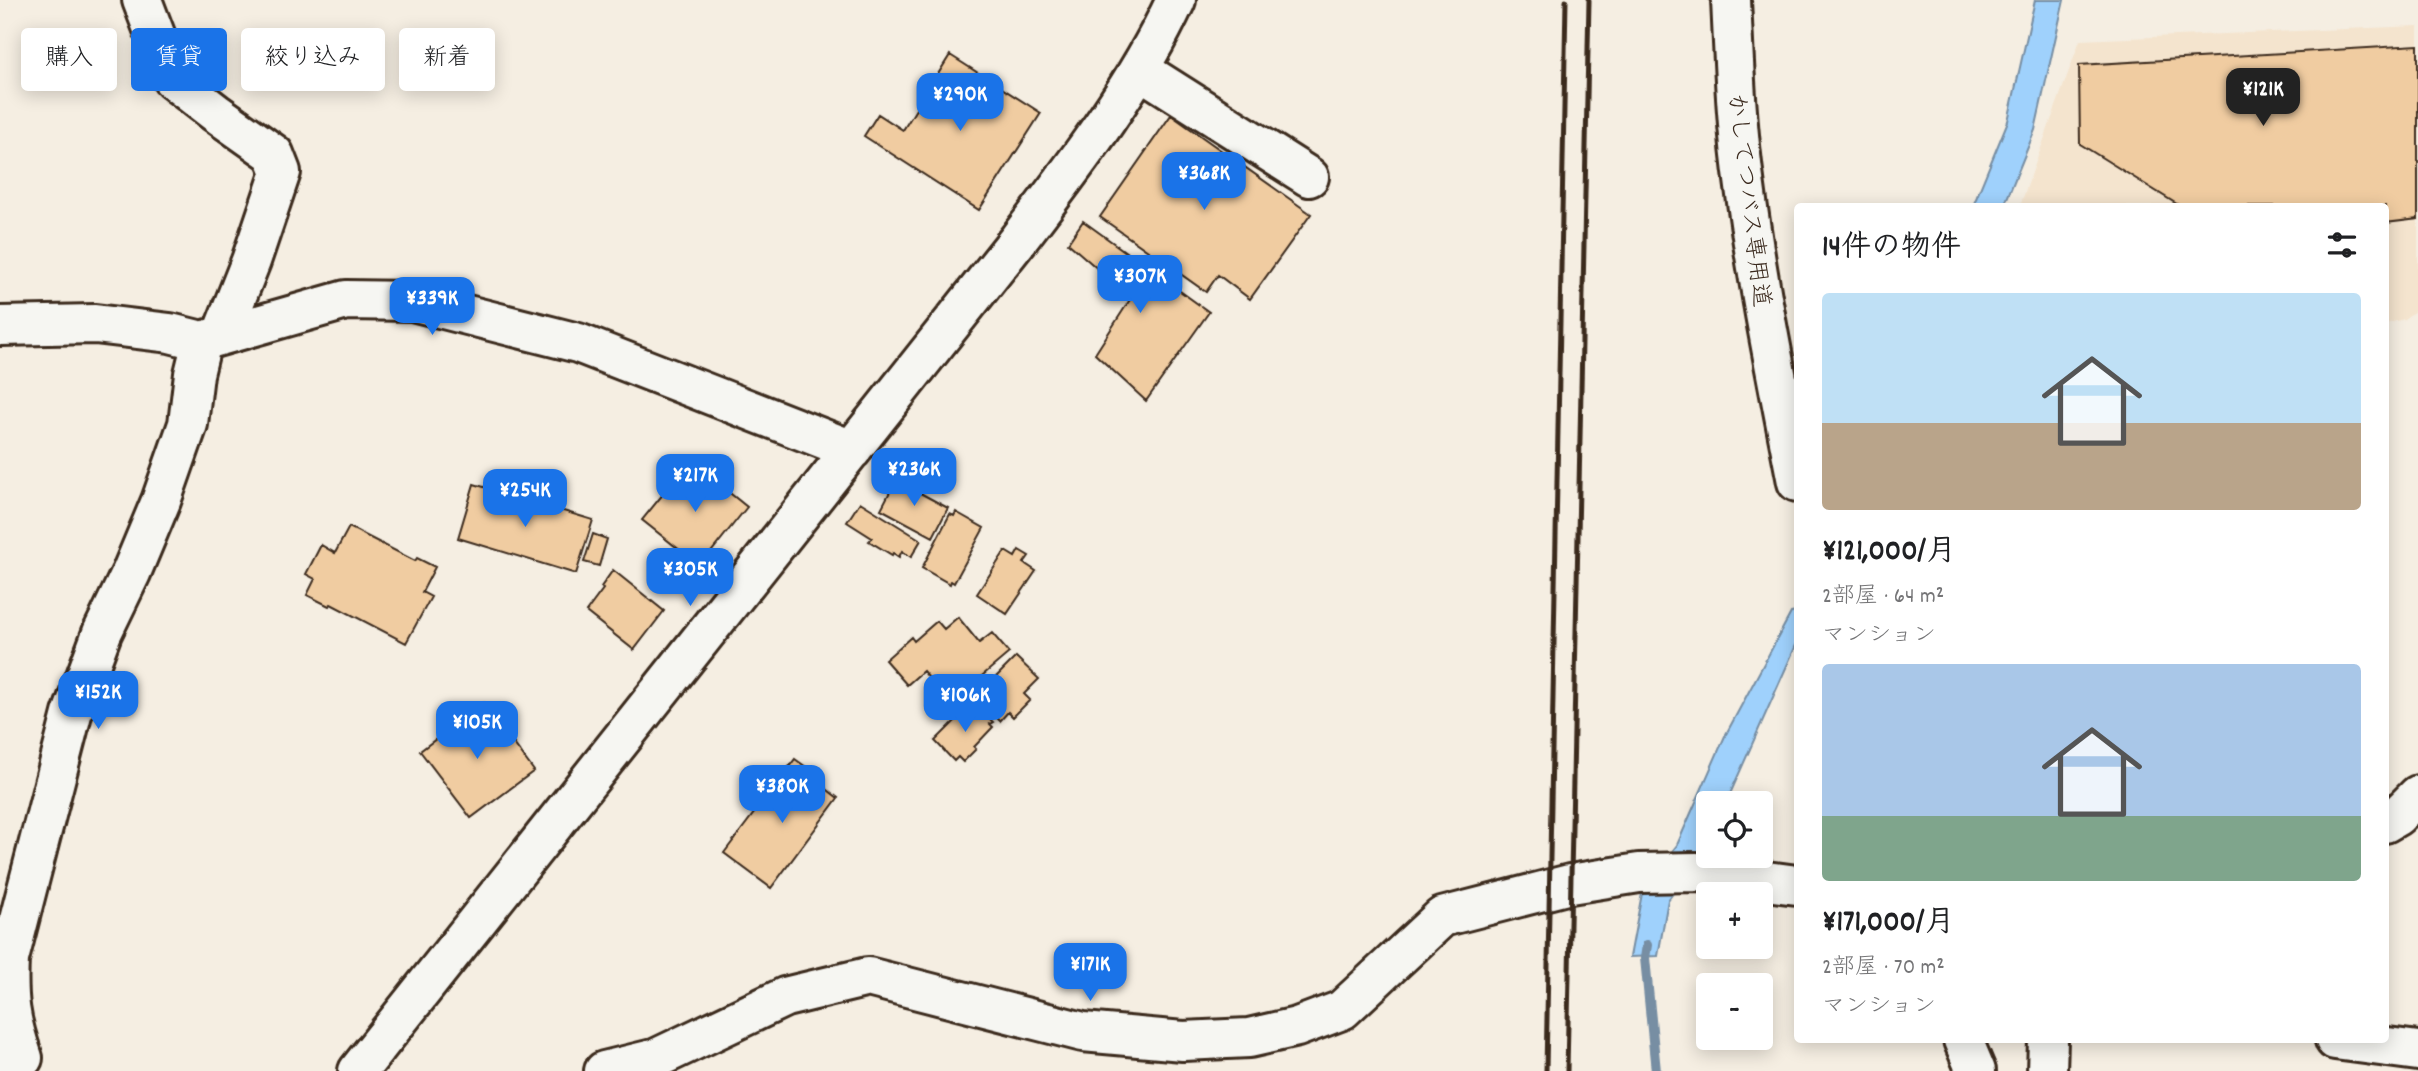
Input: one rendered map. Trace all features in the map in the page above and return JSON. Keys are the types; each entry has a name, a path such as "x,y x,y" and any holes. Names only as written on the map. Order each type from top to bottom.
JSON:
{"street":[{"path":"19,1062 7,996 9,959 72,714 102,633 161,501 188,424 194,374 251,261 281,172 274,154 172,79 142,0"},
{"path":"358,1071 1018,240 1110,116 1176,0"},
{"name":"かしてつバス専用道","path":"1731,0 1744,184 1767,330 1794,467"},
{"path":"1139,69 1309,177"},
{"path":"0,326 95,324 212,338 346,300 412,301 578,343 852,450"},
{"path":"2389,821 2418,795"},
{"path":"604,1071 657,1058 785,997 868,977 1083,1032 1182,1041 1249,1038 1297,1027 1342,1010 1442,917 1570,884 1639,873 1696,872 1794,885"},
{"path":"1964,1043 1976,1071"},
{"path":"2047,1071 2048,1043"},
{"path":"2358,1043 2418,1051"}],"shaded area":[{"path":"2418,26 2418,309 2404,319 2389,323 2389,203 2021,203 2080,40"}],"water":[{"path":"2035,0 2064,0 2035,130 2005,203 1974,203 2008,121"},
{"path":"1794,612 1794,650 1731,791 1701,791 1725,736 1791,613"},
{"path":"1696,802 1696,864 1668,900 1658,956 1630,957 1643,888 1677,845"}],"building":[{"path":"2418,45 2418,219 2389,223 2389,203 2175,203 2080,144 2079,65"},
{"path":"950,55 1041,113 979,210 864,136 878,114 903,130"},
{"path":"1171,115 1311,214 1250,299 1218,275 1206,292 1100,217"},
{"path":"1083,221 1209,312 1146,401 1095,354 1131,298 1068,243"},
{"path":"690,461 747,507 700,566 642,520"},
{"path":"896,480 948,508 933,537 881,509"},
{"path":"474,484 593,520 576,574 458,538"},
{"path":"860,502 921,540 911,557 902,551 899,557 893,553 892,555 869,541 872,538 847,522"},
{"path":"956,512 984,528 954,583 951,581 950,584 922,568 950,514 954,516"},
{"path":"349,527 415,561 417,558 435,567 422,592 431,597 406,643 331,604 329,606 307,595 315,579 306,574 321,545 335,553"},
{"path":"593,534 607,539 599,566 584,562"},
{"path":"1019,550 1029,556 1024,563 1036,571 1007,614 977,594 1005,551 1015,557"},
{"path":"613,570 664,611 634,650 586,612"},
{"path":"958,617 979,643 992,633 1009,653 950,703 923,671 907,685 885,660 911,637 914,641 937,621 944,629"},
{"path":"1016,657 1039,679 1024,694 1030,700 1013,717 1008,712 1000,721 976,697"},
{"path":"484,703 534,771 471,818 420,751"},
{"path":"971,705 993,722 990,724 993,727 963,762 958,757 954,761 935,741"},
{"path":"795,759 813,772 810,776 838,798 771,888 724,853"}],"waterway":[{"path":"1647,945 1645,958 1656,1071"}],"railway":[{"path":"1546,1071 1566,0"},
{"path":"1567,1071 1589,0"}]}
